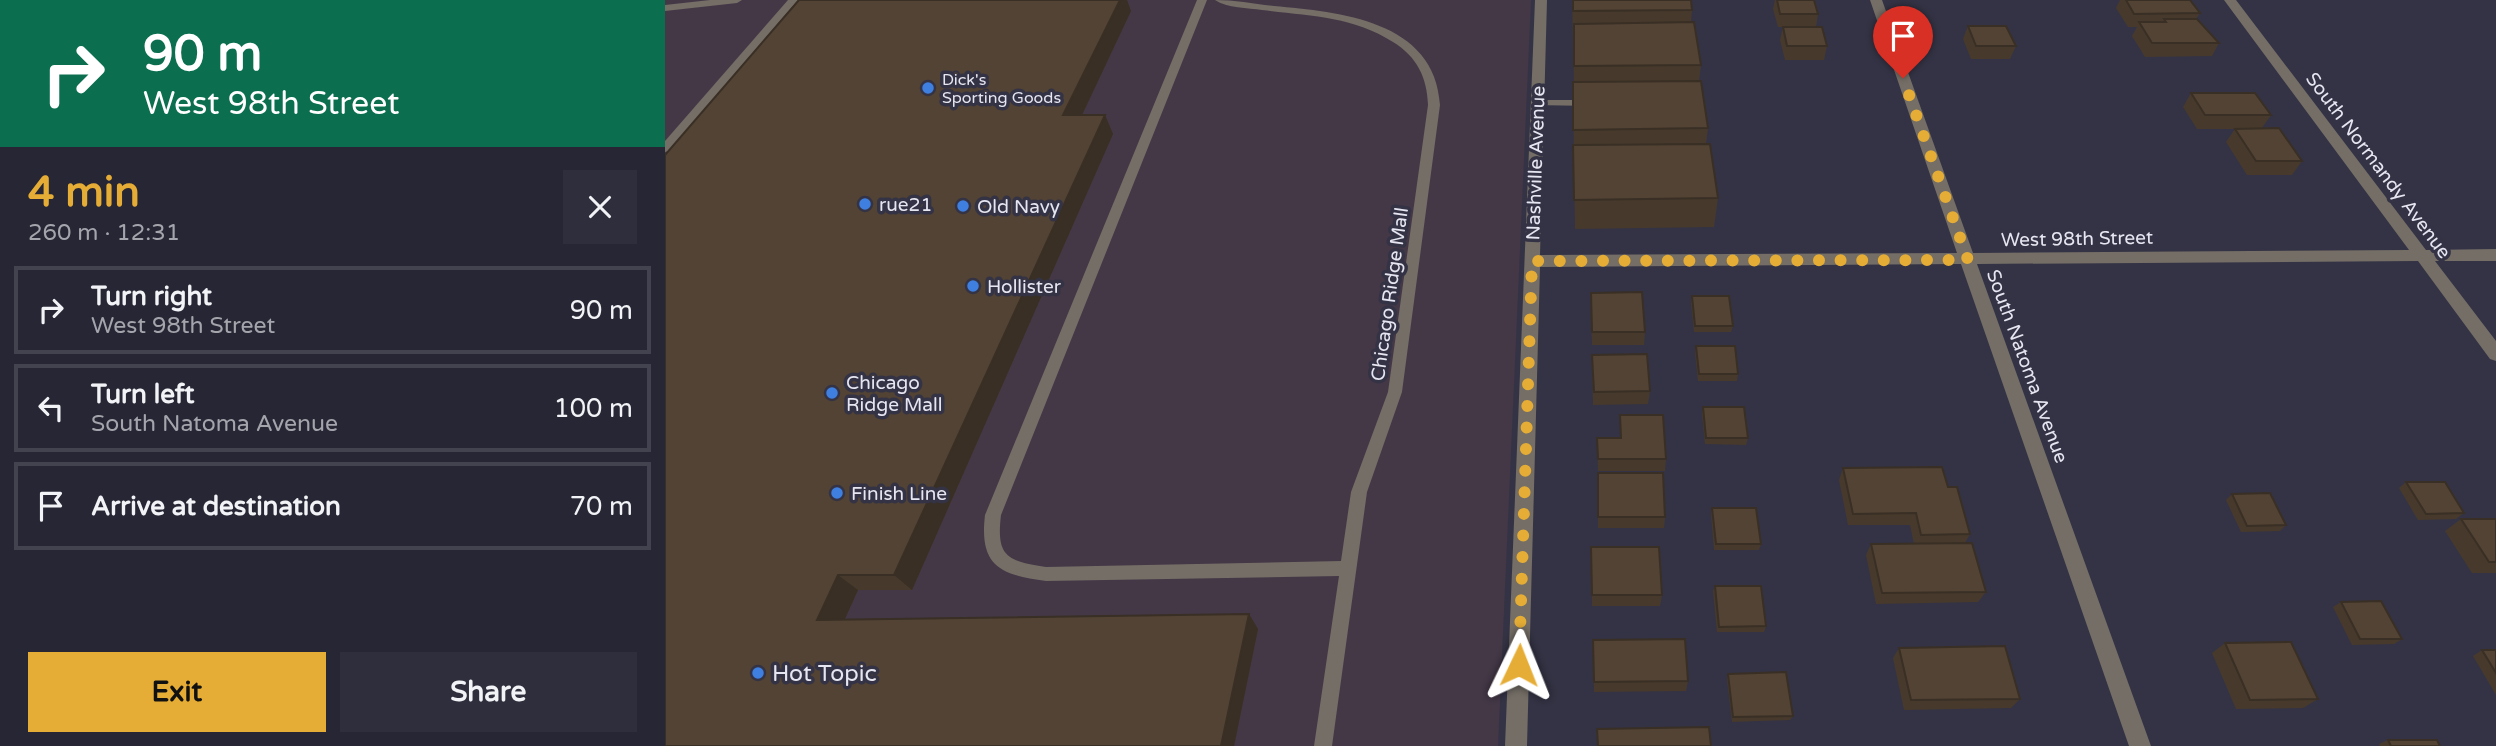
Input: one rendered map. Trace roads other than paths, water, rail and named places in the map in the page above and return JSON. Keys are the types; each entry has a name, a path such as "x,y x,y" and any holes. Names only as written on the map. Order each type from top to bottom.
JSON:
{"street":[{"name":"Nashville Avenue","path":"1516,746 1541,0"},
{"name":"South Natoma Avenue","path":"1876,0 2140,746"},
{"name":"South Normandy Avenue","path":"2229,0 2424,255 2496,354"},
{"name":"West 98th Street","path":"1532,261 2496,255"}],"lane":[{"path":"665,8 737,0"},
{"path":"665,148 793,0"},
{"path":"1202,0 997,505 990,532 992,549 1001,564 1020,571 1046,574 1349,568"},
{"name":"Chicago Ridge Mall","path":"1220,0 1247,7 1355,15 1390,33 1410,50 1426,66 1434,84 1395,392 1359,492 1323,746"},
{"path":"1537,103 1604,103"}],"place":[{"name":"Dick's Sporting Goods","path":"928,88"},
{"name":"rue21","path":"865,204"},
{"name":"Old Navy","path":"963,206"},
{"name":"Hollister","path":"973,286"},
{"name":"Chicago Ridge Mall","path":"832,393"},
{"name":"Finish Line","path":"837,493"},
{"name":"Hot Topic","path":"758,673"}]}
